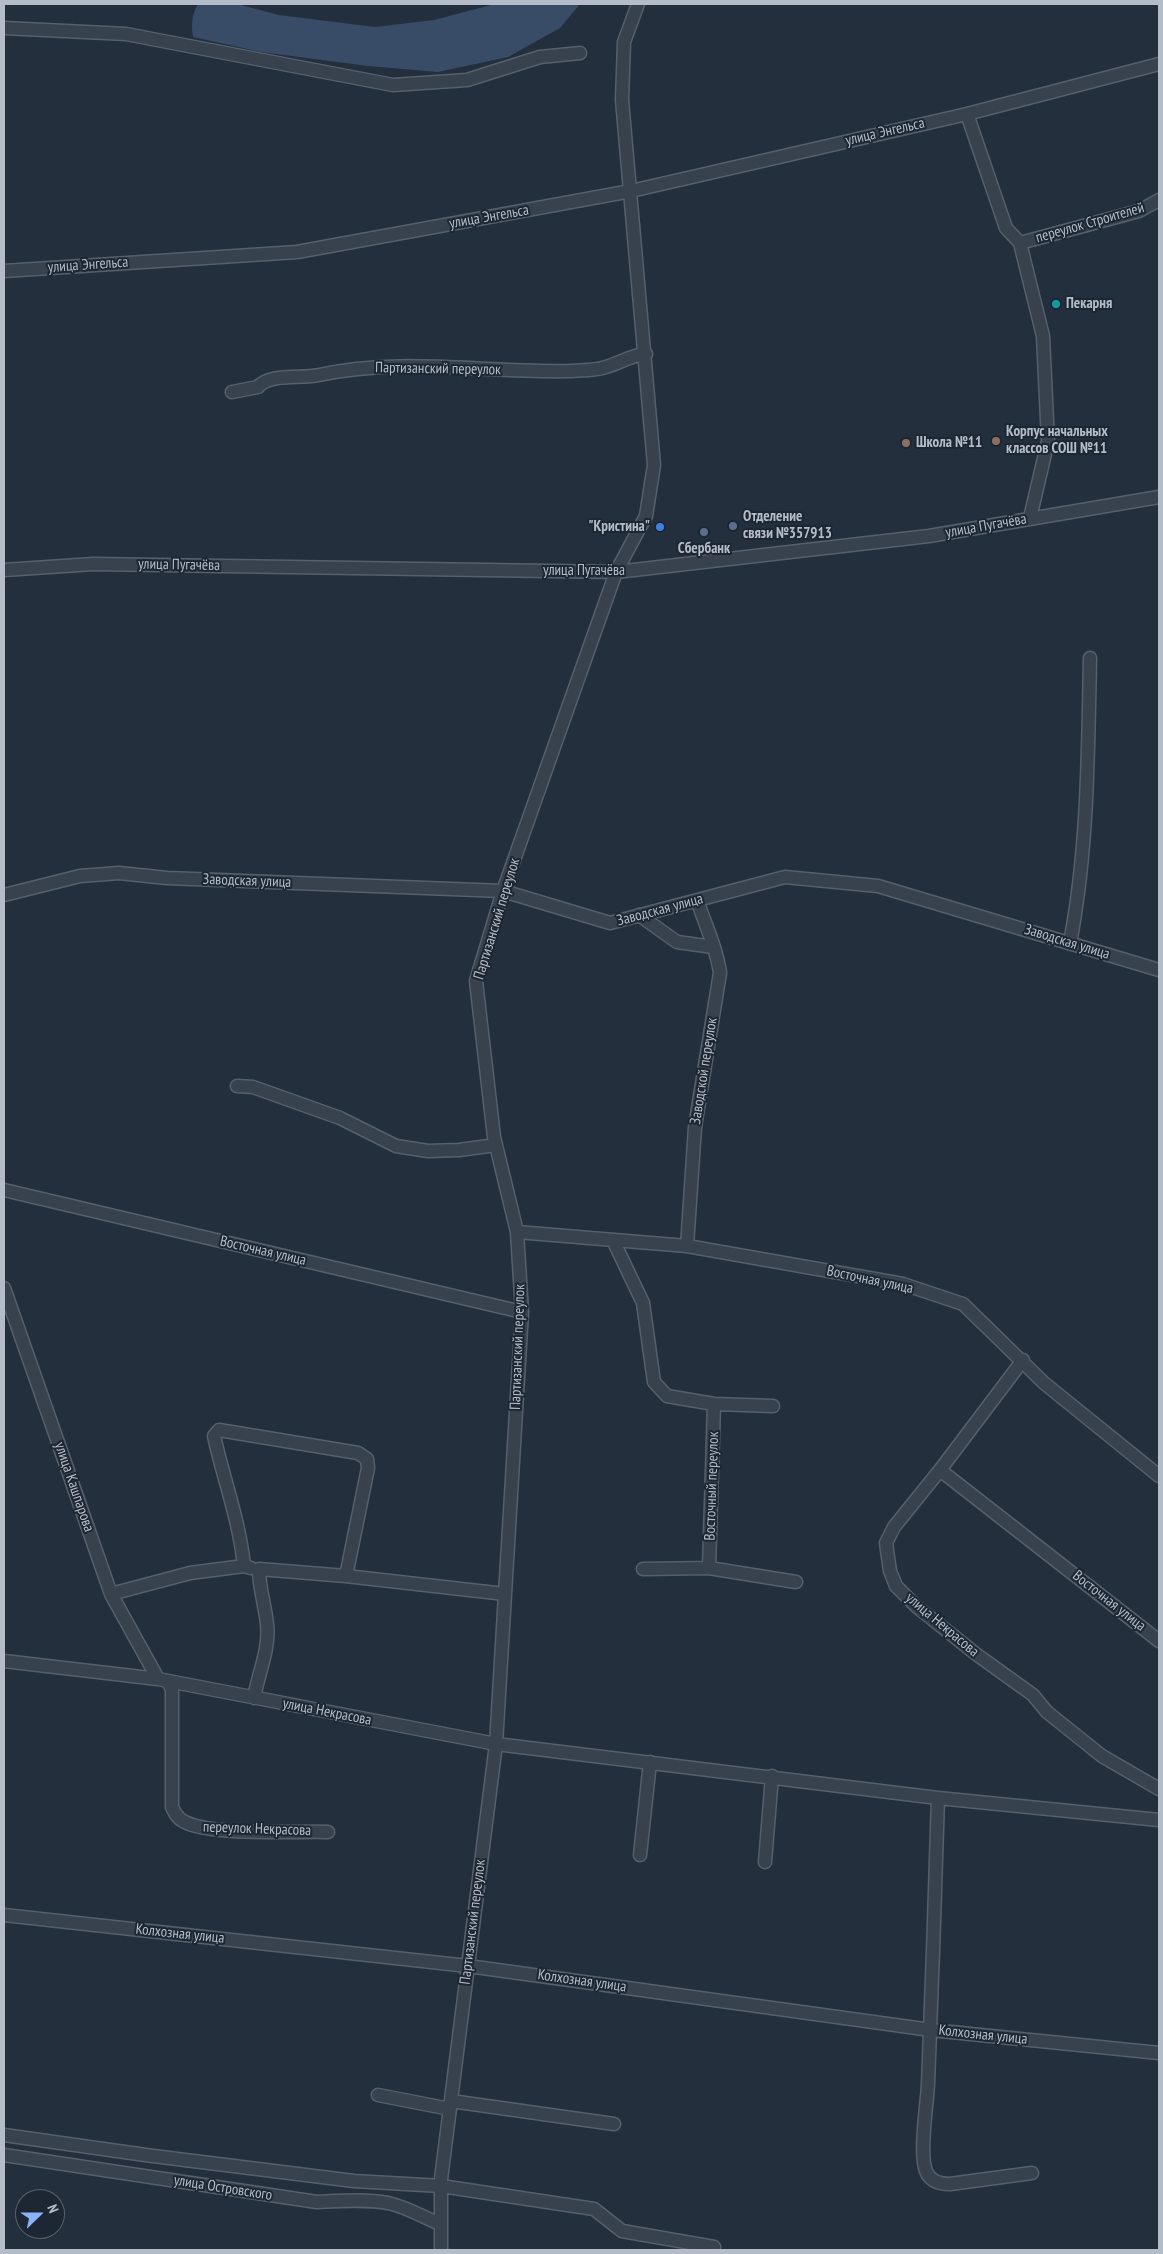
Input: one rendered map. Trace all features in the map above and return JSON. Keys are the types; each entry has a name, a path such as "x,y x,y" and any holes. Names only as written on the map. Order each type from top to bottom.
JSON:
{"street":[{"name":"Партизанский переулок","path":"441,2250 441,2186 496,1744 522,1312 517,1232 496,1145 476,981 503,891 616,572 646,516 654,465 646,354 622,100 624,42 638,4"},
{"path":"4,28 126,34 393,85 467,80 540,57 580,53"},
{"name":"улица Энгельса","path":"4,271 297,252 631,191 967,114 1159,64"},
{"path":"967,114 1006,228 1020,243 1043,336 1048,441 1030,518"},
{"name":"переулок Строителей","path":"1020,243 1139,211 1159,200"},
{"name":"Партизанский переулок","path":"232,392 258,387 262,382 271,379 315,376 337,371 433,366 570,371 604,368 635,355 646,354"},
{"name":"улица Пугачёва","path":"4,570 93,564 616,572 929,536 1096,505 1159,497"},
{"path":"1070,943 1078,900 1086,798 1090,658"},
{"name":"Заводская улица","path":"4,894 80,876 119,873 168,878 503,891 610,923 785,877 878,886 1159,970"},
{"name":"Заводской переулок","path":"687,1246 695,1128 720,974 718,955 713,947 697,900"},
{"path":"639,915 677,942 713,947"},
{"path":"237,1086 252,1087 340,1118 396,1146 428,1151 459,1150 496,1145"},
{"name":"Восточная улица","path":"4,1190 522,1312"},
{"name":"Восточная улица","path":"517,1232 687,1246 903,1284 963,1304 1044,1383 1159,1476"},
{"path":"613,1240 642,1303 654,1382 667,1396 714,1404 773,1406"},
{"name":"улица Кашпарова","path":"4,1288 111,1594 163,1680"},
{"name":"улица Некрасова","path":"1022,1360 940,1470 894,1527 886,1543 890,1570 896,1586 917,1607 976,1654 1033,1695 1047,1712 1102,1756 1159,1789"},
{"name":"Восточный переулок","path":"709,1568 714,1404"},
{"path":"244,1566 241,1538 233,1502 219,1459 214,1436 219,1430 358,1453 367,1459 368,1468 346,1576"},
{"name":"Восточная улица","path":"940,1470 1159,1641"},
{"path":"111,1594 190,1574 244,1566 505,1594"},
{"path":"643,1569 709,1568 796,1582"},
{"path":"254,1698 267,1639 267,1624 259,1586 258,1569"},
{"name":"улица Некрасова","path":"4,1661 163,1680 496,1744 772,1776 938,1798 1159,1820"},
{"name":"переулок Некрасова","path":"163,1680 172,1690 172,1807 175,1815 183,1821 207,1829 328,1832"},
{"path":"640,1855 650,1762"},
{"path":"765,1862 772,1776"},
{"path":"938,1798 931,2030 924,2146 925,2170 929,2177 938,2184 1032,2173"},
{"name":"Колхозная улица","path":"4,1915 468,1966 931,2030 1159,2053"},
{"path":"378,2095 614,2124"},
{"path":"4,2135 344,2180 441,2186 594,2209 622,2231 714,2247"},
{"name":"улица Островского","path":"4,2155 317,2202 365,2201 390,2204 415,2212 440,2224"}],"water":[{"path":"198,4 237,4 279,15 375,27 434,20 495,4 580,4 560,28 508,57 438,72 368,66 261,52 193,37 192,20"}],"place":[{"name":"Пекарня","path":"1056,304"},
{"name":"Корпус начальных классов СОШ №11","path":"996,441"},
{"name":"Школа №11","path":"906,443"},
{"name":"Отделение связи №357913","path":"733,526"},
{"name":"\"Кристина\"","path":"660,527"},
{"name":"Сбербанк","path":"704,532"}]}
